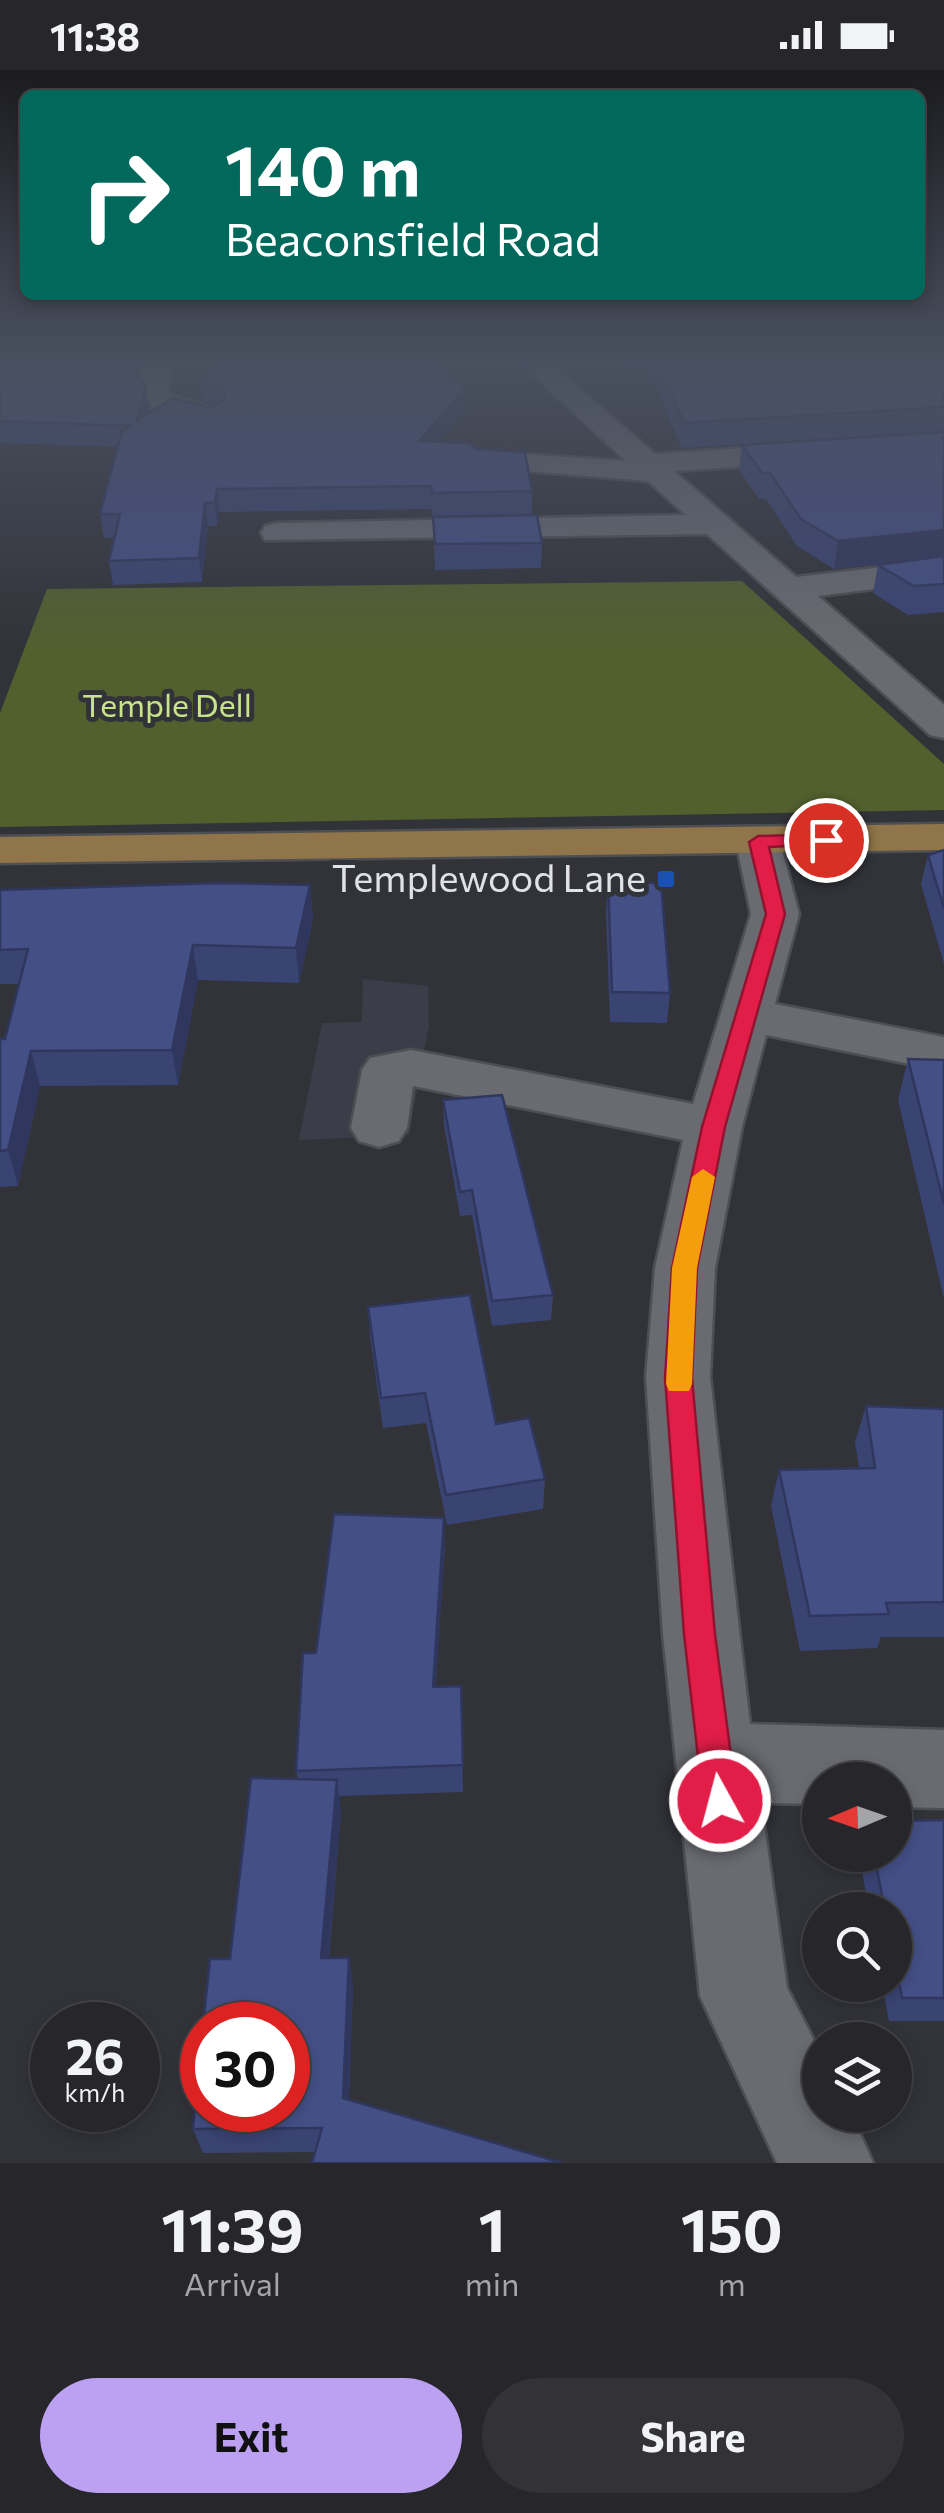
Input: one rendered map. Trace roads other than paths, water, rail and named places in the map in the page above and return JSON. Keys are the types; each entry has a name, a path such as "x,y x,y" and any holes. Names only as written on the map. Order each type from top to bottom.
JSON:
{"main road":[{"path":"0,850 944,837"}],"street":[{"path":"638,457 785,589 926,694 944,726"},
{"path":"488,462 651,468 789,457"},
{"path":"277,534 715,524"},
{"path":"785,589 944,570"},
{"path":"758,842 776,914 714,1127 685,1268 678,1378 715,1762 744,1996 826,2163"},
{"path":"749,1015 944,1054"},
{"path":"379,1128 389,1070 412,1068 456,1080 714,1127"},
{"path":"715,1762 944,1769"}],"place":[{"name":"Templewood Lane","path":"666,879"}],"park label":[{"name":"Temple Dell","path":"167,706"}]}
